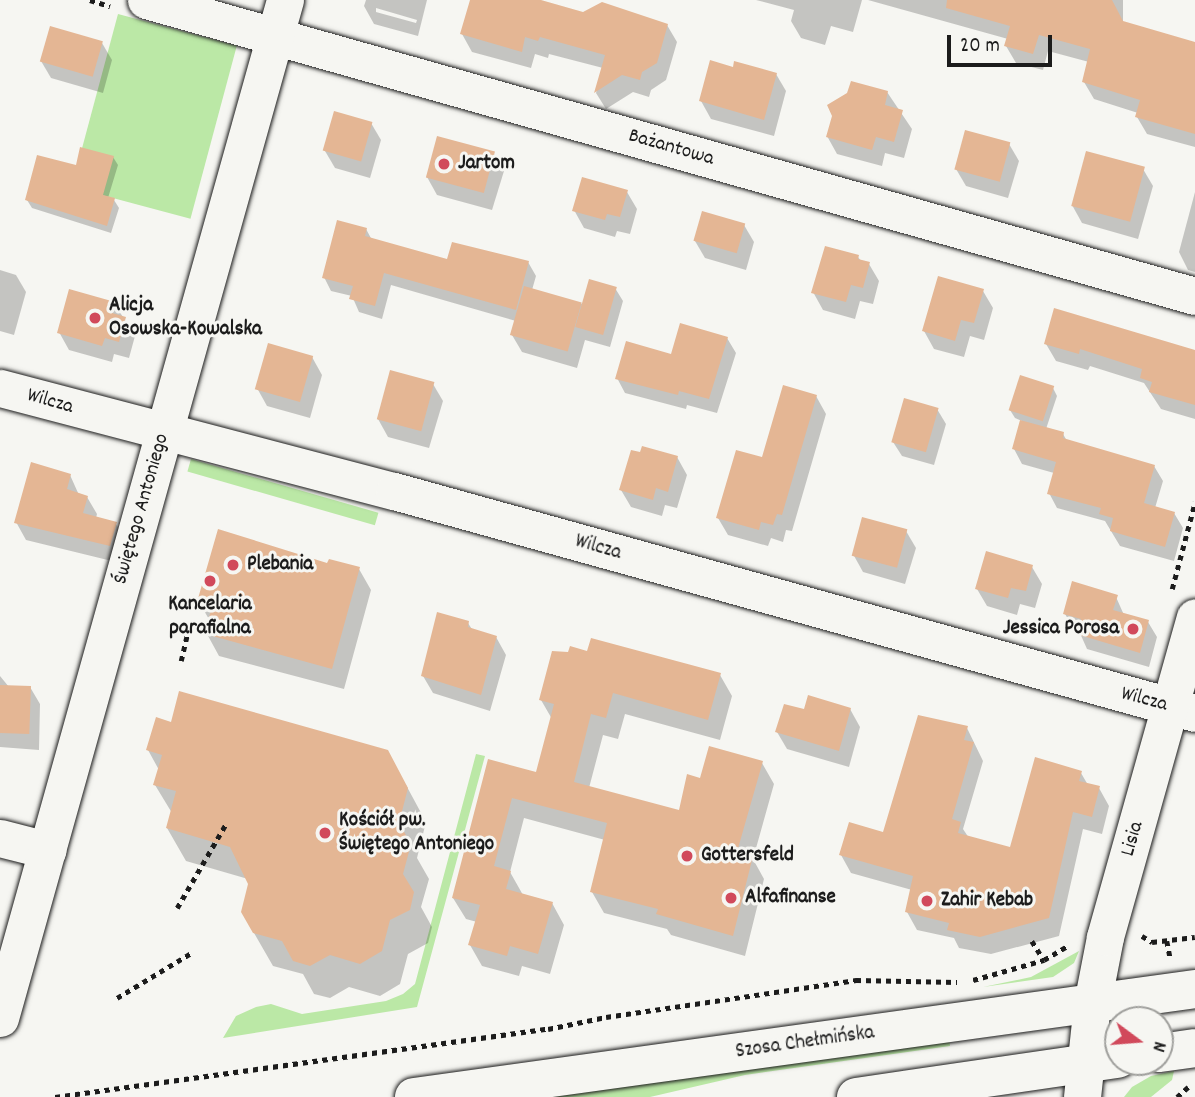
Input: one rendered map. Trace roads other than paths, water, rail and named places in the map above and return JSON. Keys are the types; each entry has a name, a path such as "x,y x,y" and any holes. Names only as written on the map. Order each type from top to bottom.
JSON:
{"main road":[{"name":"Szosa Chełmińska","path":"414,1097 1195,989"},
{"path":"1174,1051 1195,1048"},
{"path":"856,1097 1095,1073"}],"street":[{"name":"Bażantowa","path":"146,0 1195,296"},
{"name":"Świętego Antoniego","path":"0,1018 285,0"},
{"name":"Wilcza","path":"0,388 394,491 1183,710"},
{"name":"Lisia","path":"1095,1073 1092,1004 1105,937 1183,710 1182,606"},
{"path":"0,838 47,850"}],"place":[{"name":"Jartom","path":"444,164"},
{"name":"Alicja Osowska-Kowalska","path":"95,318"},
{"name":"Plebania","path":"233,565"},
{"name":"Kancelaria parafialna","path":"210,581"},
{"name":"Jessica Porosa","path":"1133,629"},
{"name":"Kościół pw. Świętego Antoniego","path":"325,833"},
{"name":"Gottersfeld","path":"687,856"},
{"name":"Alfafinanse","path":"731,898"},
{"name":"Zahir Kebab","path":"927,901"}]}
